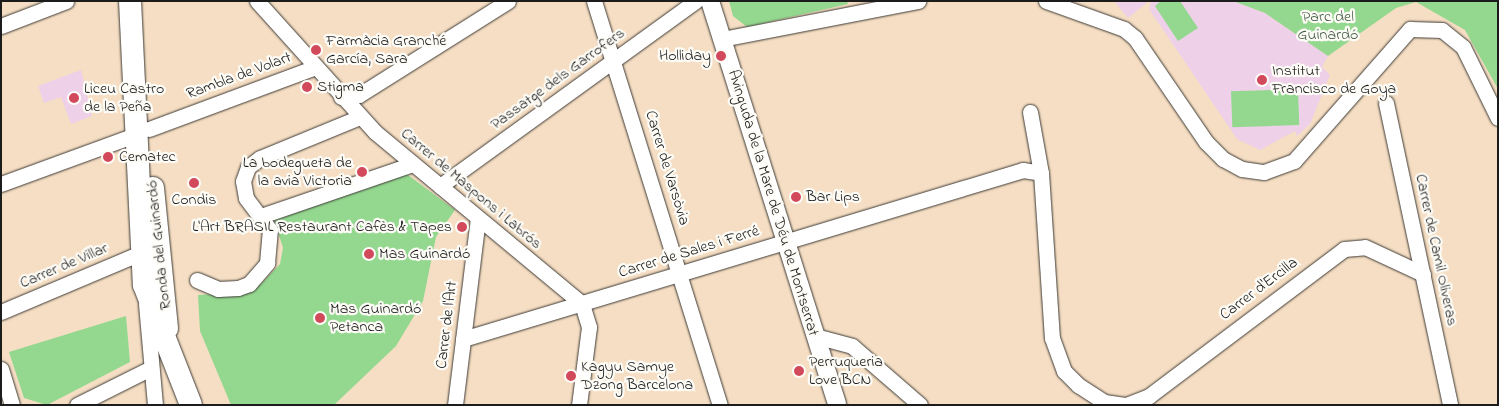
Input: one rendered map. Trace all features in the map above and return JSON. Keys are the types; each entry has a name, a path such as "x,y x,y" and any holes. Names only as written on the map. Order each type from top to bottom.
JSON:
{"main road":[{"name":"Ronda del Guinardó","path":"130,1 167,338"},
{"name":"Ronda del Guinardó","path":"140,1 143,131 141,253 144,285 167,338 191,405"}],"street":[{"path":"1,26 66,1"},
{"name":"Carrer de Maspons i Labrós","path":"258,1 313,68 360,117 478,219 582,304"},
{"path":"341,97 359,95 508,1"},
{"name":"Carrer de Varsòvia","path":"594,1 681,273 720,405"},
{"name":"Passatge dels Garrofers","path":"440,186 696,1"},
{"name":"Avinguda de la Mare de Déu de Montserrat","path":"710,1 836,405"},
{"path":"722,39 859,6 918,1"},
{"path":"1046,1 1124,29 1135,38 1206,142 1222,159 1242,169 1264,172 1294,161 1410,29 1442,30 1462,47 1498,118"},
{"name":"Rambla de Volart","path":"1,184 313,68"},
{"name":"Carrer de Camil Oliveras","path":"1386,103 1450,405"},
{"name":"Carrer d'Ercilla","path":"1030,112 1041,173 1050,319 1060,362 1087,392 1104,402 1126,405 1149,396 1344,249 1365,247 1423,274"},
{"path":"198,280 232,289 259,275 272,243 264,216 246,198 243,181 248,167 260,158 360,117"},
{"path":"264,216 413,164"},
{"name":"Carrer de Sales i Ferré","path":"463,338 582,304 1023,170 1041,173"},
{"name":"Carrer de l'Art","path":"455,405 478,219"},
{"name":"Carrer de Villar","path":"1,312 141,253"},
{"path":"144,285 155,405"},
{"path":"579,405 589,327 582,304"},
{"path":"815,336 852,346 920,405"},
{"path":"77,405 151,368"},
{"path":"1,369 12,405"}],"shaded area":[{"path":"1114,1 1149,1 1128,18"},
{"name":"Institut Francisco de Goya","path":"1151,1 1233,1 1265,13 1328,56 1322,67 1330,75 1310,124 1297,136 1295,131 1260,150 1237,139 1149,9"},
{"name":"Liceu Castro de la Peña","path":"81,70 92,116 71,124 61,97 44,103 38,86"}],"green space":[{"path":"729,1 847,1 848,4 747,27 733,16"},
{"path":"1161,1 1180,1 1198,28 1178,41 1155,6"},
{"name":"Parc del Guinardó","path":"1233,1 1498,1 1498,89 1465,30 1416,2 1396,8 1328,56 1265,13"},
{"path":"1298,89 1299,125 1232,127 1231,91"},
{"path":"404,172 455,210 436,237 423,301 396,346 334,405 231,405 200,331 198,295 234,293 261,284 280,264 283,248 273,216"},
{"path":"126,316 130,362 47,405 24,398 9,352"}],"place":[{"name":"Farmàcia Granché García, Sara","path":"316,50"},
{"name":"Holliday","path":"721,56"},
{"name":"Institut Francisco de Goya","path":"1262,80"},
{"name":"Stigma","path":"307,87"},
{"name":"Liceu Castro de la Peña","path":"74,98"},
{"name":"Cematec","path":"108,157"},
{"name":"La bodegueta de la avia Victoria","path":"362,172"},
{"name":"Condis","path":"194,183"},
{"name":"Bar Lips","path":"796,197"},
{"name":"L'Art BRASIL Restaurant Cafès & Tapes","path":"462,227"},
{"name":"Mas Guinardó","path":"369,254"},
{"name":"Mas Guinardó Petanca","path":"320,318"},
{"name":"Perruqueria Love BCN","path":"799,371"},
{"name":"Kagyu Samye Dzong Barcelona","path":"571,376"}]}
